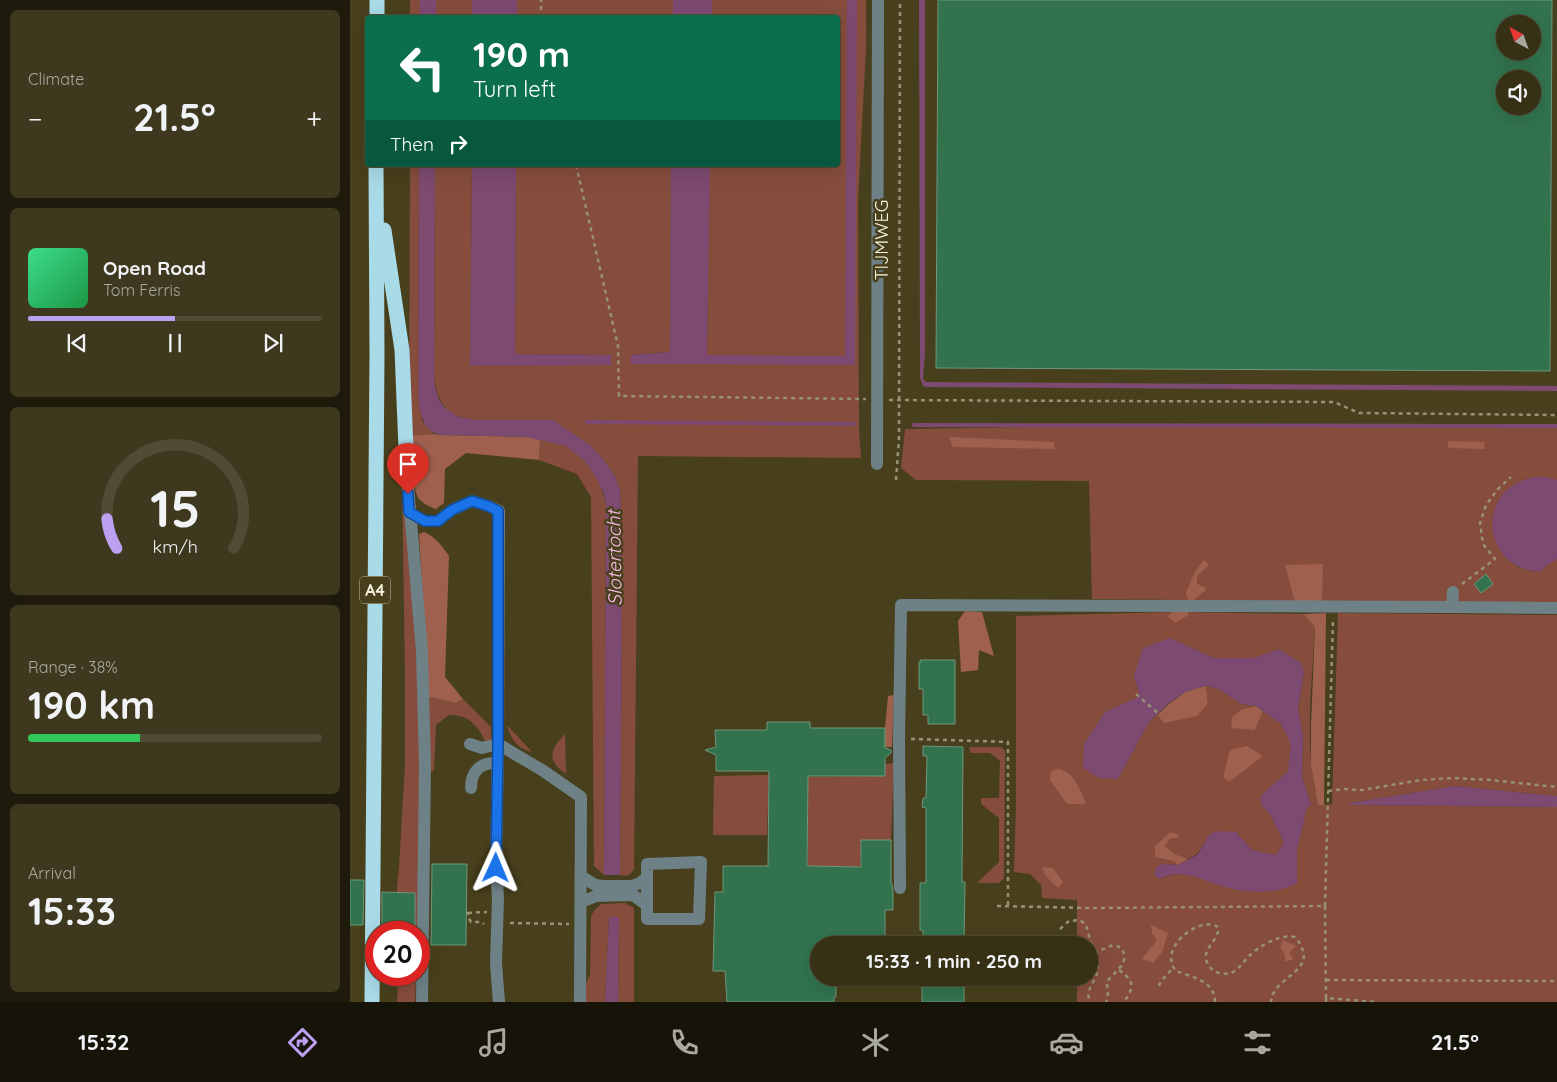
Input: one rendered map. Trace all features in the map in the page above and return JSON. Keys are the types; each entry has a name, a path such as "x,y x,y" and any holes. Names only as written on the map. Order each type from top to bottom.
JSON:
{"highway":[{"path":"377,0 377,15"},
{"name":"A4","path":"376,172 402,350 407,474"},
{"name":"A4","path":"372,1002 377,354 376,172"}],"street":[{"name":"TIJMWEG","path":"877,464 878,0"},
{"name":"A4","path":"407,474 422,652 425,765 422,1002"},
{"path":"409,512 425,521 438,521 452,510 472,501 498,511 496,868 498,898 496,963 498,1002"},
{"path":"1452,607 1453,592"},
{"path":"900,888 899,739 901,604 1557,608"},
{"path":"470,744 482,748 498,744 542,770 581,798 580,1002"},
{"path":"471,788 471,779 479,768 487,762 497,763"},
{"path":"700,862 699,919 647,919 647,905 647,864 700,862"},
{"path":"581,876 595,885 602,886 632,886 647,878"},
{"path":"581,902 596,896 633,895 647,905"}],"path":[{"path":"541,0 541,15"},
{"name":"TIJMWEG","path":"896,480 899,438 900,0"},
{"path":"576,167 618,346 618,396 877,400 1334,402 1359,413 1557,415"},
{"path":"1453,592 1495,559 1483,544 1480,523 1486,505 1498,488 1511,477"},
{"path":"1326,1002 1325,906 1333,607"},
{"path":"1136,694 1160,715"},
{"path":"899,739 1008,742 1008,906"},
{"path":"1328,791 1362,790 1422,780 1453,778 1557,787"},
{"path":"998,906 1090,908 1325,906"},
{"path":"478,913 467,913 468,918 471,922 482,922 486,928 498,925 581,924"},
{"path":"1060,929 1069,921 1080,920 1086,925 1089,936"},
{"path":"1215,1002 1213,992 1203,980 1176,970 1170,961 1174,946 1186,934 1205,924 1218,927 1217,936 1207,950 1206,956 1209,967 1220,974 1232,972 1241,966 1249,956 1269,942 1285,936 1295,937 1301,944 1303,951 1301,964 1276,990 1271,998 1271,1002"},
{"path":"1098,951 1108,946 1117,945 1124,952 1123,965 1107,982 1108,998 1106,1002"},
{"path":"1159,986 1173,968"},
{"path":"1119,970 1129,977 1131,982 1132,990 1124,1002"},
{"path":"1326,980 1557,981"},
{"path":"1090,1002 1088,998 1091,986"},
{"path":"1326,998 1375,1002"}],"shaded area":[{"path":"410,0 420,0 420,15 410,15"},
{"path":"436,0 472,0 472,15 436,15"},
{"path":"517,0 673,0 673,15 517,15"},
{"path":"711,0 866,0 866,49 858,199 859,430 861,458 638,456 634,869 628,875 623,876 620,875 622,614 620,490 615,476 591,446 462,418 448,410 440,400 434,374 435,167 472,167 470,366 611,364 611,355 515,354 516,167 671,167 670,352 631,355 632,364 844,356 707,356 709,167 840,167 840,15 711,15"},
{"path":"410,167 419,167 418,394 422,421 434,434 409,436"},
{"path":"401,406 421,750 418,921 397,921 397,919 397,887 405,764"},
{"path":"1089,426 1557,428 1557,480 1540,477 1525,479 1497,503 1492,520 1509,561 1518,567 1541,572 1546,566 1557,559 1557,608 1322,603 1322,564 1295,602 1193,601 1205,591 1206,587 1197,583 1197,576 1209,565 1195,572 1188,600 1092,599 1089,481 916,480 901,468 905,429"},
{"path":"434,434 540,439 539,460 466,453 445,469 444,503 436,509 419,499 417,494 413,478 409,436"},
{"path":"949,437 1054,442 1055,449 953,447"},
{"path":"540,439 566,446 581,456 598,480 606,505 604,875 594,866 591,497 577,474 539,460"},
{"path":"1448,441 1484,442 1485,449 1448,448"},
{"path":"424,532 435,539 449,556 445,677 463,699 456,703 429,697 419,534"},
{"path":"1204,560 1209,565 1197,576 1197,583 1206,587 1205,591 1193,601 1188,600 1186,592 1195,572"},
{"path":"1323,564 1322,603 1295,602 1285,565"},
{"path":"965,611 982,612 994,656 979,650 978,670 961,672 958,621"},
{"path":"1173,612 1303,614 1315,627 1310,739 1314,784 1319,805 1332,804 1338,613 1557,615 1557,796 1455,786 1349,803 1351,805 1557,807 1557,1002 1077,1002 1077,986 1098,986 1098,936 1077,936 1077,900 1042,898 1041,885 1030,874 1014,872 1016,616","holes":["1170,638 1214,658 1254,658 1279,649 1304,673 1298,709 1303,737 1302,776 1311,805 1306,808 1297,849 1297,883 1226,887 1191,875 1175,874 1159,879 1164,864 1178,865 1155,846 1170,832 1178,838 1171,838 1165,846 1175,854 1188,859 1198,853 1208,836 1236,832 1252,850 1276,855 1284,842 1269,813 1261,805 1261,796 1288,771 1292,744 1281,724 1263,711 1255,730 1242,709 1256,706 1241,704 1219,689 1206,686 1208,703 1164,723 1157,715 1149,722 1118,779 1105,712 1136,698 1139,693 1134,676"]},
{"path":"1173,612 1189,612 1187,616 1175,623 1168,616"},
{"path":"1326,613 1324,805 1318,805 1311,765 1315,627 1303,614"},
{"path":"1206,686 1208,703 1197,716 1164,723 1157,715 1187,691"},
{"path":"894,695 892,747 885,747 888,696"},
{"path":"429,697 456,703 463,699 491,727 489,744 486,743 480,731 472,722 456,715 449,715 436,725 434,771 430,772"},
{"path":"1256,706 1263,711 1255,730 1231,728 1232,717 1242,709"},
{"path":"507,725 532,752 515,743"},
{"path":"565,734 566,774 555,764 552,755 556,745"},
{"path":"1247,746 1263,756 1229,782 1223,777 1230,750"},
{"path":"969,747 1001,747 1005,751 1004,878 999,883 977,883 999,862 999,818 981,804 981,798 999,798 1000,761 990,753 971,753"},
{"path":"894,763 891,840 861,840 860,867 808,866 808,777 884,776 885,764"},
{"path":"1059,769 1073,778 1086,804 1067,804 1050,780 1051,771"},
{"path":"769,775 767,835 713,835 714,776"},
{"path":"1170,832 1179,835 1178,838 1171,838 1165,846 1175,854 1188,859 1178,865 1173,861 1155,857 1155,846"},
{"path":"1042,867 1053,868 1063,882 1058,888 1045,875"},
{"path":"625,903 634,908 634,1002 618,1002 619,917 609,917 605,1002 585,1002 585,985 590,975 591,917 601,904"},
{"path":"1151,925 1168,933 1162,952 1153,963 1142,959 1157,940 1152,933"},
{"path":"1283,940 1296,946 1289,953 1294,959 1285,962 1285,955 1280,947"},
{"path":"398,986 416,986 415,1002 397,1002"}],"water":[{"path":"420,0 436,0 436,15 420,15"},
{"path":"472,0 517,0 517,15 472,15"},
{"path":"673,0 712,0 712,15 673,15"},
{"path":"847,0 857,0 855,365 631,364 631,355 670,352 671,167 710,167 707,355 845,356"},
{"path":"919,0 925,0 925,354 923,379 926,382 1557,386 1557,391 923,386 920,378"},
{"name":"Slotertocht","path":"419,167 435,167 434,374 439,400 444,407 458,417 476,420 553,420 591,446 615,476 620,490 622,614 620,875 604,875 606,505 604,494 585,461 566,446 527,437 441,435 434,433 425,425 418,394"},
{"path":"472,167 516,167 515,354 611,355 611,365 470,366"},
{"path":"1536,477 1557,480 1557,559 1546,566 1541,572 1520,567 1505,557 1496,543 1492,526 1494,510 1502,495 1516,483"},
{"path":"1170,638 1214,658 1254,658 1279,649 1301,663 1304,672 1298,709 1303,737 1302,776 1311,805 1306,809 1297,850 1297,883 1289,887 1271,891 1252,892 1234,889 1184,874 1172,874 1159,879 1154,875 1157,866 1164,864 1178,865 1198,854 1208,836 1215,831 1236,832 1252,850 1276,855 1284,842 1269,813 1261,805 1261,796 1288,771 1291,744 1281,724 1256,706 1241,704 1219,689 1206,686 1187,691 1169,703 1149,722 1118,779 1099,778 1083,768 1084,744 1105,712 1136,698 1139,693 1134,676 1143,648"},
{"path":"1455,786 1557,796 1557,807 1350,805 1349,803"},
{"path":"609,917 619,917 618,1002 605,1002"}],"building":[{"path":"938,0 1552,0 1550,371 936,368"},
{"path":"1486,574 1493,584 1481,593 1474,584"},
{"path":"920,660 955,660 955,724 928,724 928,715 923,715 923,689 919,689"},
{"path":"767,722 810,722 810,728 885,728 885,748 891,750 891,753 885,758 885,776 808,776 807,866 861,867 861,840 891,840 893,910 885,910 885,936 810,936 810,986 836,986 834,1002 727,1002 725,971 713,971 715,892 723,892 723,866 768,866 769,771 716,771 716,755 705,750 716,747 715,730 767,730"},
{"path":"923,746 963,747 962,882 965,882 964,936 923,936 923,930 920,930 920,883 926,883 926,808 922,807 923,798 926,798 927,756 923,756"},
{"path":"432,864 467,864 466,945 431,945"},
{"path":"350,880 364,880 363,925 350,925"},
{"path":"382,892 415,893 415,921 382,921"},
{"path":"922,986 964,986 964,1002 922,1002"}],"waterway":[{"path":"587,422 854,424"},
{"path":"914,425 1557,426"}],"route":[{"path":"408,494 409,512 425,521 438,521 452,510 472,501 498,511 496,868"}]}
